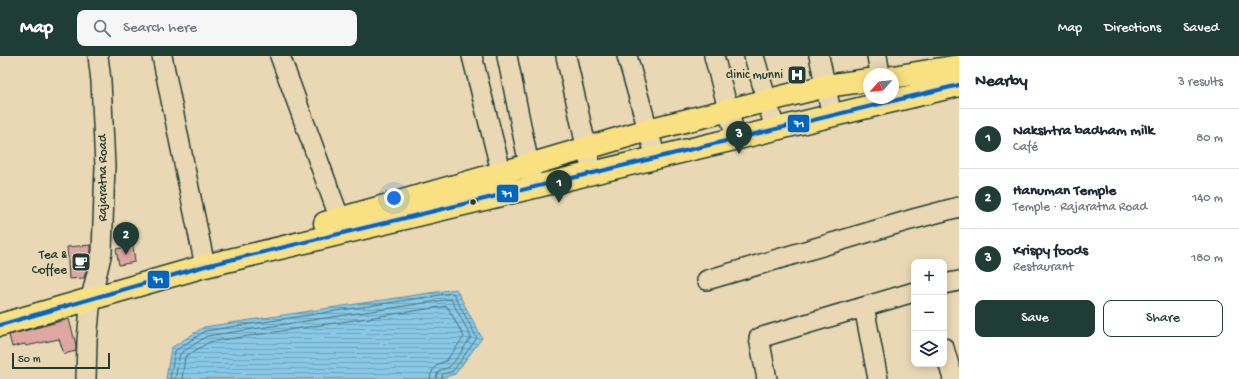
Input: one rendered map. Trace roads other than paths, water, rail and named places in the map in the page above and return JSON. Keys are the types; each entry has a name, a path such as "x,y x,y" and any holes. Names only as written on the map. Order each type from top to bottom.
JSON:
{"main road":[{"path":"899,77 948,73"},
{"path":"899,94 948,73"},
{"path":"343,226 502,173 648,130 826,86 863,81"},
{"path":"0,325 92,293 204,261 343,226 507,194 832,116 873,104"},
{"path":"0,311 92,293"}],"street":[{"name":"Rajaratna Road","path":"86,379 87,340 92,293 102,252 105,166 101,81 98,56"},
{"path":"162,56 204,261"},
{"path":"280,56 343,226"},
{"path":"472,56 507,194"},
{"path":"507,56 534,187"},
{"path":"566,56 592,173"},
{"path":"627,56 656,158"},
{"path":"714,56 736,139"},
{"path":"754,56 775,129"},
{"path":"819,56 832,116"},
{"path":"877,56 879,68"},
{"path":"707,280 959,207"},
{"path":"947,283 959,281"},
{"path":"767,379 759,338 911,293"},
{"path":"864,307 878,379"},
{"path":"947,358 953,379"}],"water":[{"path":"456,289 482,338 455,374 439,379 166,379 171,348 204,327"}],"place":[{"name":"clinic munni","path":"797,75"},
{"name":"Krispy foods","path":"739,154"},
{"name":"Nakshtra badham milk","path":"559,203"},
{"name":"Hanuman Temple","path":"126,255"},
{"name":"Tea & Coffee","path":"81,262"}]}
